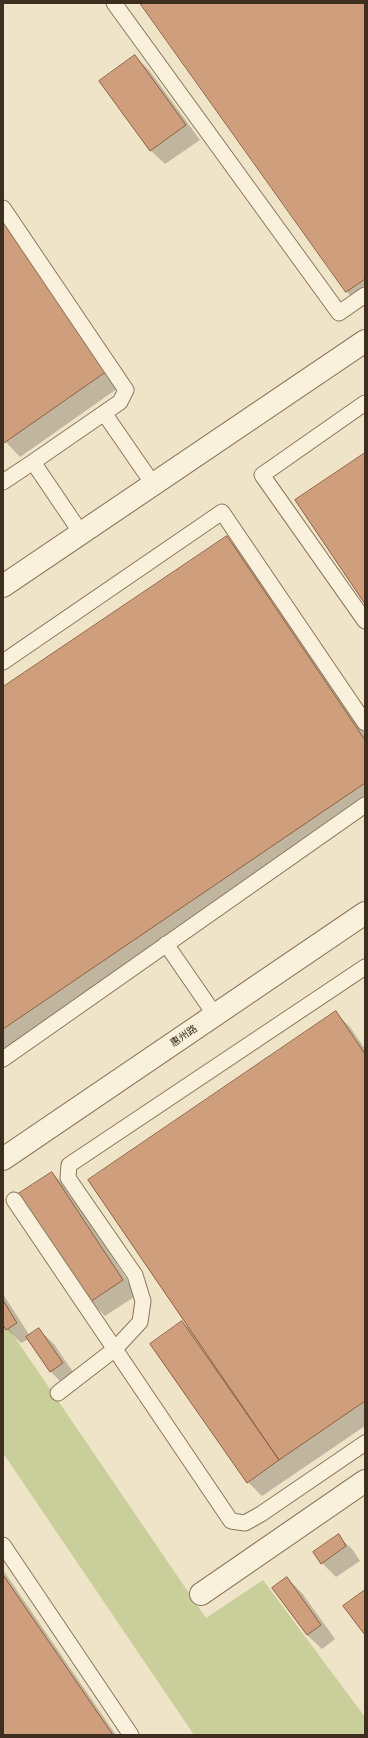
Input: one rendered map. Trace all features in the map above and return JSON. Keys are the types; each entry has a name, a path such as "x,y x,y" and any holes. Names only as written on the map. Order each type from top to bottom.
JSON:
{"street":[{"path":"3,586 365,341"},
{"name":"惠州路","path":"3,1159 365,913"},
{"path":"201,1594 365,1481"}],"lane":[{"path":"114,3 338,314 365,295"},
{"path":"3,208 126,390 120,402 3,482"},
{"path":"365,403 262,475 365,621"},
{"path":"104,413 153,484"},
{"path":"33,462 82,533"},
{"path":"3,662 222,512 365,723"},
{"path":"3,1059 365,805"},
{"path":"166,944 215,1015"},
{"path":"58,1393 115,1349 140,1322 143,1301 135,1275 68,1178 69,1165 365,967"},
{"path":"14,1200 230,1521 245,1523 261,1514 365,1443"},
{"path":"3,1545 131,1735"}],"green space":[{"path":"3,1320 206,1618 263,1580 365,1717 365,1735 194,1735 3,1453"}],"building":[{"path":"140,3 365,3 365,279 346,292"},
{"path":"135,55 186,125 150,151 99,81"},
{"path":"3,222 107,371 4,443 3,441"},
{"path":"365,453 365,604 295,500"},
{"path":"227,536 365,740 365,783 3,1029 3,687"},
{"path":"336,1011 365,1054 365,1401 279,1460 88,1180"},
{"path":"52,1172 123,1280 90,1302 18,1194"},
{"path":"3,1300 17,1323 6,1330 3,1325"},
{"path":"182,1321 279,1460 247,1483 150,1344"},
{"path":"39,1328 63,1363 50,1372 26,1337"},
{"path":"339,1534 346,1546 321,1564 313,1552"},
{"path":"3,1575 113,1735 3,1735"},
{"path":"287,1577 321,1625 307,1635 272,1588"},
{"path":"365,1590 365,1635 343,1606"}]}
